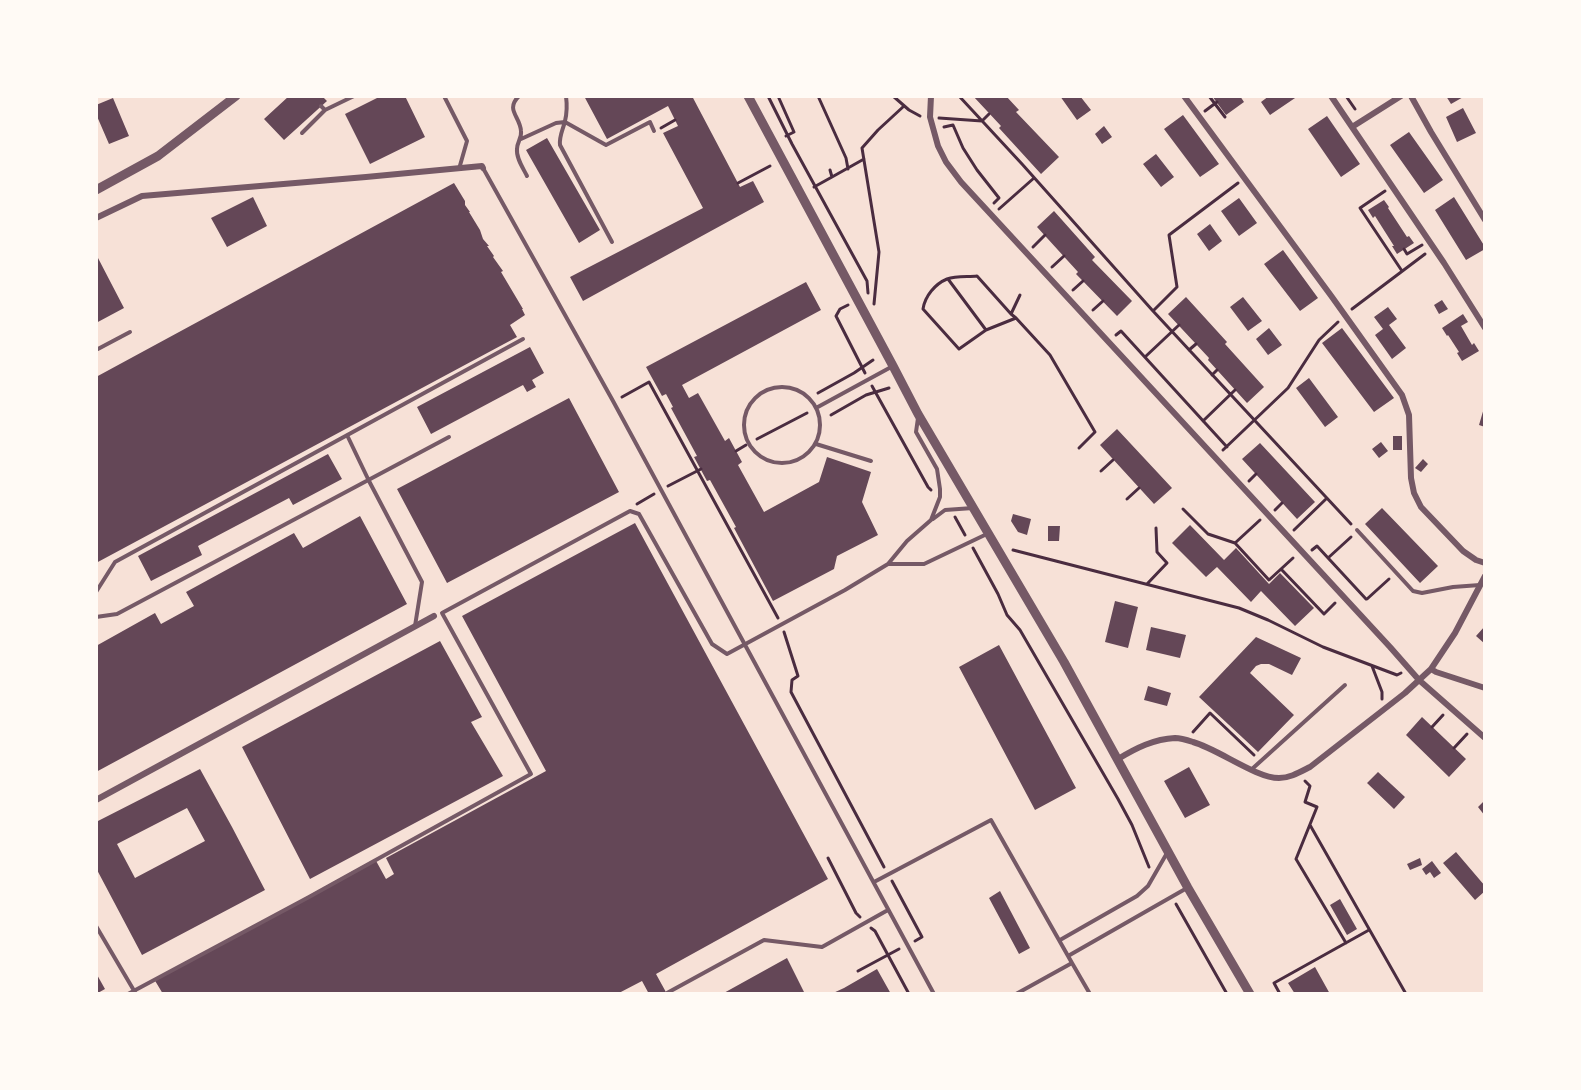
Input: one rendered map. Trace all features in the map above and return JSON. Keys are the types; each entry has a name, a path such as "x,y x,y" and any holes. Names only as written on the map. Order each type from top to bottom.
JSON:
{"street":[{"path":"96,190 158,156 236,96"},
{"path":"748,96 918,414 1064,662 1188,888 1250,994"},
{"path":"931,96 930,117 938,146 946,162 961,182 1419,680 1485,738"},
{"path":"1184,96 1346,314 1404,398 1409,414 1411,478 1414,493 1421,507 1463,551 1485,563"},
{"path":"1331,96 1485,328"},
{"path":"1352,127 1401,96"},
{"path":"1411,96 1485,220"},
{"path":"96,218 142,196 482,166 483,168"},
{"path":"1118,759 1155,741 1175,738 1216,751 1261,774 1279,778 1299,773 1385,709 1431,669 1455,633 1485,576"},
{"path":"96,800 434,616"},
{"path":"1431,669 1485,688"}],"lane":[{"path":"302,133 325,110 354,96"},
{"path":"444,96 467,141 459,169"},
{"path":"519,96 514,102 513,110 521,127 517,156 527,176"},
{"path":"566,96 565,122 559,139 560,145 612,242"},
{"path":"321,106 325,110"},
{"path":"521,140 556,123 565,122 606,145 650,122 654,131"},
{"path":"483,168 613,401 934,994"},
{"path":"96,350 130,332"},
{"path":"96,592 115,562 523,339"},
{"path":"816,408 894,366"},
{"path":"779,387 792,388 803,393 816,408 820,433 809,453 798,460 785,463 772,462 760,456 751,447 745,435 744,421 748,409 755,398 766,390 779,387"},
{"path":"918,414 916,432 937,469 940,489 940,497 931,520"},
{"path":"347,435 422,582 415,626"},
{"path":"96,617 117,614 449,437"},
{"path":"816,444 871,461"},
{"path":"434,616 630,511 639,514 712,644 727,654 888,564 907,541 945,510 974,508"},
{"path":"1357,530 1413,591 1480,585"},
{"path":"888,564 924,564 989,533"},
{"path":"128,994 531,774 442,613"},
{"path":"1252,770 1345,685"},
{"path":"874,882 991,820 1090,994"},
{"path":"1060,940 1137,896 1148,886 1168,850"},
{"path":"1068,956 1188,888"},
{"path":"667,993 765,940 822,947 888,910"},
{"path":"96,926 135,992"},
{"path":"1016,994 1072,963"}],"path":[{"path":"768,96 786,136 867,281 868,294"},
{"path":"778,96 794,132 786,136"},
{"path":"818,96 846,158 848,169"},
{"path":"893,96 918,115 982,121 989,114"},
{"path":"959,96 1152,311 1347,519"},
{"path":"963,100 968,96"},
{"path":"1209,96 1225,117"},
{"path":"1346,96 1355,109"},
{"path":"874,304 879,252 862,148 904,106"},
{"path":"654,131 675,120"},
{"path":"945,128 953,125 963,148 999,198 991,206"},
{"path":"1003,144 1008,139"},
{"path":"814,187 864,159"},
{"path":"1022,164 1027,159"},
{"path":"738,183 770,166"},
{"path":"830,170 832,177"},
{"path":"992,216 1034,178"},
{"path":"1152,311 1177,287 1169,235 1244,178"},
{"path":"1392,187 1360,208 1402,271"},
{"path":"1026,253 1045,236"},
{"path":"1404,249 1407,254 1423,244"},
{"path":"1046,274 1064,256"},
{"path":"1232,441 1288,387 1319,340 1346,314 1421,257"},
{"path":"1016,318 986,330 959,349 923,309 927,296 934,288 948,279 977,276 1011,314 1016,318 1050,355 1095,432 1079,448"},
{"path":"948,279 986,330"},
{"path":"1011,314 1020,295"},
{"path":"848,305 840,309 836,316 865,374"},
{"path":"1144,357 1179,325"},
{"path":"1109,342 1121,331 1227,447"},
{"path":"1189,350 1196,344"},
{"path":"818,393 873,360"},
{"path":"1212,375 1217,370"},
{"path":"613,401 649,382 781,624 798,676 792,680 791,692 922,937 858,971"},
{"path":"872,386 928,487 934,492"},
{"path":"831,415 866,395 889,388"},
{"path":"1203,421 1235,390"},
{"path":"757,439 807,412"},
{"path":"736,451 746,445"},
{"path":"1101,471 1113,460"},
{"path":"1127,499 1139,488"},
{"path":"1287,536 1327,498"},
{"path":"1183,509 1208,534 1235,543 1269,580 1294,556"},
{"path":"955,517 966,535"},
{"path":"1235,543 1260,520"},
{"path":"1147,584 1167,563 1157,552 1156,528"},
{"path":"1343,545 1328,558 1366,599"},
{"path":"1013,550 1239,608 1323,647 1372,666 1397,675 1410,670"},
{"path":"975,552 1007,615 1020,630 1129,819 1154,876"},
{"path":"1281,569 1324,614 1343,596"},
{"path":"1355,609 1380,586"},
{"path":"1372,666 1382,692 1382,701"},
{"path":"1432,727 1450,707"},
{"path":"1193,732 1210,713 1256,757 1258,764"},
{"path":"1454,748 1473,727"},
{"path":"1232,733 1236,730"},
{"path":"1305,781 1310,786 1305,802 1317,807 1296,859 1346,943"},
{"path":"1129,819 1136,816"},
{"path":"1310,825 1406,994"},
{"path":"1171,898 1227,994"},
{"path":"1281,994 1274,983 1370,930"}],"building":[{"path":"289,96 322,96 327,101 284,140 264,119"},
{"path":"381,96 405,96 425,137 370,164 345,114"},
{"path":"584,96 692,96 740,187 753,181 764,202 583,301 570,277 703,208 663,133 678,126 668,106 607,139"},
{"path":"973,96 1006,96 1019,110 1016,112 1059,157 1041,174"},
{"path":"1060,96 1080,96 1091,110 1077,120"},
{"path":"1212,96 1240,96 1244,102 1226,115"},
{"path":"1269,96 1298,96 1270,115 1261,102"},
{"path":"1446,96 1465,96 1451,104"},
{"path":"113,98 129,136 109,144 96,114 96,105"},
{"path":"1463,108 1476,133 1457,142 1446,117"},
{"path":"1183,115 1219,164 1200,177 1164,129"},
{"path":"1327,116 1360,164 1341,177 1308,129"},
{"path":"1104,126 1112,137 1102,144 1095,134"},
{"path":"1409,132 1443,180 1424,193 1390,145"},
{"path":"547,138 600,230 579,243 526,150"},
{"path":"1156,154 1174,177 1161,187 1143,164"},
{"path":"454,183 523,309 525,315 510,325 517,337 96,563 96,377"},
{"path":"253,197 267,226 227,247 211,218"},
{"path":"1454,197 1485,247 1466,260 1435,210"},
{"path":"1239,198 1257,223 1239,236 1221,211"},
{"path":"1384,200 1407,237 1409,236 1414,243 1397,254 1375,216 1373,218 1368,210"},
{"path":"1054,211 1095,257 1092,260 1132,301 1117,316 1076,274 1078,272 1037,227"},
{"path":"1210,224 1222,241 1209,251 1197,234"},
{"path":"1283,250 1318,298 1300,311 1264,264"},
{"path":"98,258 124,308 96,323 96,259"},
{"path":"806,282 821,310 682,385 689,398 698,393 725,441 729,438 742,462 738,465 764,512 819,482 827,457 871,472 862,502 878,535 837,556 834,569 773,601 734,528 736,527 710,480 707,481 694,457 697,456 666,394 662,396 646,367"},
{"path":"1186,297 1264,387 1247,403 1168,314"},
{"path":"1243,297 1262,321 1248,331 1230,307"},
{"path":"1442,300 1448,309 1439,314 1434,305"},
{"path":"1388,307 1397,319 1389,325 1406,348 1392,359 1375,335 1383,329 1374,317"},
{"path":"1463,314 1468,322 1461,326 1472,345 1474,343 1479,351 1462,361 1457,353 1459,352 1442,328"},
{"path":"1269,328 1282,345 1268,355 1256,339"},
{"path":"1342,328 1394,398 1374,412 1322,343"},
{"path":"530,347 544,373 532,380 536,387 527,392 523,385 431,434 417,407"},
{"path":"1309,378 1338,417 1325,427 1296,388"},
{"path":"569,398 619,492 447,583 397,489"},
{"path":"1485,408 1485,427 1479,425"},
{"path":"1117,429 1172,488 1154,504 1100,445"},
{"path":"1393,436 1402,436 1402,450 1393,450"},
{"path":"1381,442 1388,451 1379,458 1372,449"},
{"path":"1260,443 1315,502 1297,519 1242,459"},
{"path":"328,454 342,479 293,505 289,498 198,546 202,555 151,581 138,556"},
{"path":"1423,459 1428,464 1421,472 1415,468"},
{"path":"1382,508 1438,566 1420,583 1365,524"},
{"path":"1013,514 1031,519 1027,535 1018,532 1011,521"},
{"path":"360,516 407,604 96,772 96,646 155,613 161,624 194,606 186,592 294,533 303,548"},
{"path":"635,523 828,879 656,974 667,994 649,994 642,981 617,994 163,994 154,979 375,859 386,879 394,874 386,858 546,771 462,616"},
{"path":"1190,525 1224,560 1236,548 1269,584 1280,573 1314,608 1295,626 1261,591 1251,602 1217,567 1206,577 1172,543"},
{"path":"1048,526 1060,526 1059,541 1048,541"},
{"path":"1115,601 1138,607 1128,648 1105,642"},
{"path":"1485,626 1485,644 1476,636"},
{"path":"1151,627 1186,635 1180,658 1146,650"},
{"path":"1256,637 1301,658 1292,675 1269,664 1256,666 1250,673 1294,715 1258,752 1199,697"},
{"path":"440,641 482,717 471,722 503,776 310,879 242,747"},
{"path":"999,645 1076,788 1035,810 959,667"},
{"path":"1148,686 1171,693 1167,706 1144,700"},
{"path":"1422,717 1466,759 1449,777 1406,735"},
{"path":"1189,767 1210,805 1185,818 1164,781"},
{"path":"200,769 265,890 142,955 96,868 96,822","holes":["187,808 205,841 135,878 117,844"]},
{"path":"1378,772 1405,797 1394,809 1367,783"},
{"path":"1485,800 1485,816 1478,807"},
{"path":"1456,852 1485,886 1485,891 1475,900 1443,863"},
{"path":"1420,858 1422,865 1410,870 1407,864"},
{"path":"1432,861 1441,873 1434,878 1430,872 1426,875 1422,869"},
{"path":"1000,891 1030,948 1019,954 989,898"},
{"path":"1340,899 1357,929 1347,935 1330,905"},
{"path":"787,958 805,994 722,994"},
{"path":"1315,967 1330,994 1295,994 1288,983"},
{"path":"877,969 891,994 831,994 844,988"},
{"path":"96,973 105,989 96,994"}]}
